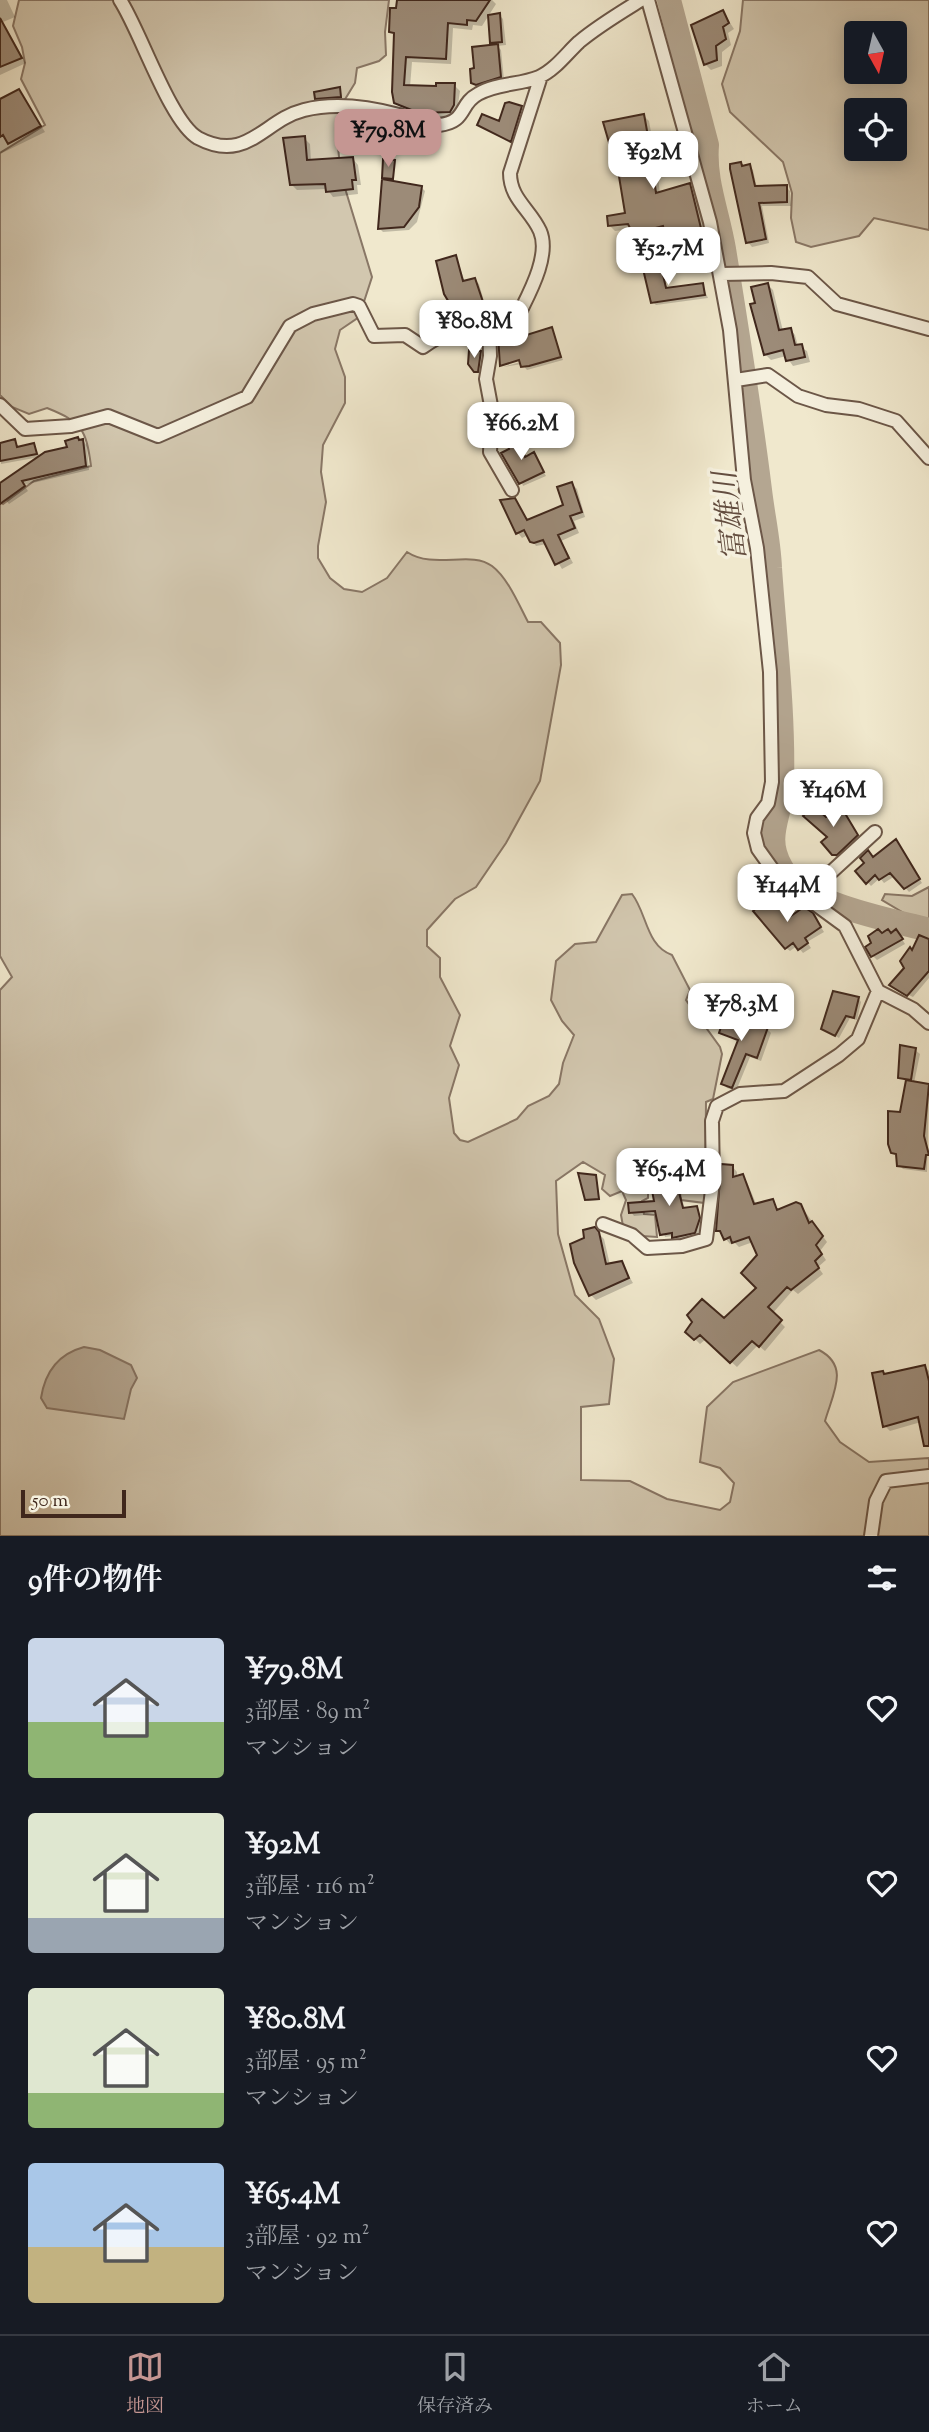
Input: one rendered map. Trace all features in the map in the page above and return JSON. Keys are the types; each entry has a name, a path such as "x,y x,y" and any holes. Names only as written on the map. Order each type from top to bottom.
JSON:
{"street":[{"path":"120,0 179,116 195,136 213,144 251,142 301,110 318,107 358,107 403,117 418,125 451,123 462,116 477,94 541,76 579,43 641,0"},
{"path":"648,0 710,222 739,380 744,480 757,548 771,673 772,782 768,803 757,818 754,832 758,849 766,863 804,897 845,926 878,991 914,1009 929,1023"},
{"path":"0,405 25,429 71,426 108,416 158,436 247,397 285,331 313,314 353,304 359,306 374,336 405,335 424,347 436,338 469,324 489,321 521,310 535,276 543,246 540,231 510,184 510,173 541,76"},
{"path":"721,274 771,273 808,278 837,304 929,329"},
{"path":"489,321 486,379 492,411 490,452 512,490"},
{"path":"739,380 768,374 798,396 826,405 859,409 896,421 929,458"},
{"path":"804,897 875,832"},
{"path":"603,1224 632,1235 647,1248 682,1246 706,1238 713,1182 712,1121 717,1106 740,1094 784,1091 839,1055 858,1039 878,991"},
{"path":"871,1536 876,1501 886,1481 929,1476"}],"shaded area":[{"path":"19,0 389,0 385,32 386,55 379,61 357,68 355,83 344,101 336,129 341,175 372,277 359,317 340,330 335,349 345,377 345,403 323,445 321,472 326,502 318,558 330,578 344,589 362,592 387,578 407,552 429,560 483,562 492,566 503,577 528,622 541,622 560,643 561,665 540,781 506,843 476,887 455,899 427,930 427,946 440,958 440,977 460,1015 450,1046 459,1065 449,1098 454,1133 460,1140 468,1142 517,1119 528,1106 549,1096 559,1084 563,1063 574,1035 562,1021 551,1000 556,961 575,944 596,942 622,895 632,894 652,937 663,951 672,955 690,990 686,1000 720,1047 722,1054 713,1099 706,1102 705,1203 681,1200 677,1170 648,1173 648,1198 642,1201 644,1214 655,1215 657,1237 642,1236 623,1226 621,1215 626,1200 622,1191 610,1196 602,1189 605,1175 583,1162 556,1181 558,1234 575,1295 599,1319 614,1359 609,1404 581,1407 581,1480 630,1481 667,1499 720,1510 730,1502 734,1483 720,1468 700,1462 707,1407 733,1382 819,1350 828,1356 837,1372 835,1390 825,1421 840,1442 869,1462 929,1458 929,1536 0,1536 0,990 12,977 0,956 0,502 3,504 34,481 91,466 87,443 75,423 47,408 29,414 12,407 0,395 0,153 45,125 21,79 25,63 13,26"},
{"path":"743,0 929,0 929,230 874,218 859,236 811,247 796,242 791,218 792,193 783,162 730,112 722,84 740,31"},
{"path":"929,887 929,919 909,916 882,900 885,894 912,896"},
{"path":"84,1347 100,1350 131,1365 137,1378 131,1389 124,1419 47,1408 41,1398 54,1365 67,1354"}],"building":[{"path":"397,0 490,0 476,21 467,20 467,25 448,23 446,59 406,57 404,85 436,86 436,83 455,83 454,105 450,112 419,113 394,103 394,33 389,32 390,8 396,8"},
{"path":"723,10 729,23 723,27 726,39 716,46 717,60 704,65 691,25"},
{"path":"500,13 502,42 490,43 488,15"},
{"path":"0,18 22,58 0,67"},
{"path":"498,44 501,77 476,85 471,83 470,69 474,68 472,47"},
{"path":"340,87 341,97 315,99 314,92"},
{"path":"19,89 41,126 8,144 3,135 0,137 0,99"},
{"path":"505,103 522,106 511,142 477,125 482,114 499,121"},
{"path":"644,114 649,142 676,137 678,152 651,157 656,193 690,183 708,257 673,264 663,226 633,234 628,224 608,226 607,216 625,213 615,152 612,153 603,122"},
{"path":"305,136 307,160 353,157 356,180 352,180 353,189 326,192 325,184 290,185 283,138"},
{"path":"383,159 395,160 393,179 382,178"},
{"path":"741,162 742,166 750,164 755,186 787,185 787,202 759,203 766,239 746,243 730,169 730,164"},
{"path":"382,179 422,186 419,207 404,227 378,229"},
{"path":"456,255 463,281 475,278 486,311 466,317 460,306 453,309 444,294 436,261"},
{"path":"661,266 666,288 703,283 705,295 651,303 643,269"},
{"path":"768,283 779,330 791,328 795,345 802,344 805,357 786,361 783,350 764,355 750,304 755,303 751,287"},
{"path":"552,327 561,357 529,366 521,367 519,360 500,366 498,335 504,333 507,341"},
{"path":"469,350 481,351 478,372 474,372 468,364"},
{"path":"518,436 525,457 534,452 544,472 519,484 501,453 509,449 506,441"},
{"path":"78,437 79,440 83,439 86,466 22,481 25,486 0,504 0,483 45,452 67,447 65,441"},
{"path":"15,439 17,447 34,443 37,454 0,461 0,443"},
{"path":"572,482 582,512 570,516 575,528 558,535 569,558 555,565 543,540 530,542 524,530 516,534 500,500 515,498 527,520 563,505 557,487"},
{"path":"813,805 826,817 843,810 858,835 837,855 832,855 821,842 827,837 803,816"},
{"path":"896,839 920,879 904,889 890,873 879,880 875,875 866,884 855,871 864,863 860,858 868,850 873,857"},
{"path":"771,896 788,918 804,907 813,913 821,927 805,938 808,943 798,950 793,943 785,949 753,911"},
{"path":"878,929 882,933 888,929 891,933 896,929 903,939 871,957 865,947 871,943 868,936"},
{"path":"919,935 929,939 929,971 907,996 889,985 904,968 900,961 910,947 912,950"},
{"path":"833,991 859,997 854,1018 846,1016 835,1036 821,1029"},
{"path":"726,1012 768,1027 757,1058 746,1054 732,1088 721,1084 738,1040 719,1033"},
{"path":"900,1045 916,1048 911,1080 898,1078"},
{"path":"906,1080 929,1084 924,1136 929,1155 926,1155 924,1169 897,1166 896,1154 891,1153 888,1144 888,1111 900,1112"},
{"path":"721,1164 733,1165 733,1177 743,1174 754,1204 773,1199 777,1210 796,1202 801,1204 809,1223 812,1221 823,1236 816,1245 822,1254 815,1261 819,1268 791,1290 787,1287 768,1307 782,1320 759,1347 752,1341 730,1363 700,1335 694,1340 685,1332 692,1322 687,1315 702,1299 724,1318 756,1288 741,1273 757,1255 749,1237 732,1243 730,1237 724,1240 720,1231 716,1231"},
{"path":"578,1173 596,1175 599,1199 585,1200"},
{"path":"674,1173 683,1208 697,1206 700,1218 695,1233 672,1238 672,1233 660,1235 655,1211 629,1213 628,1203 654,1201 650,1180"},
{"path":"595,1227 599,1232 606,1264 622,1261 629,1278 589,1296 574,1263 570,1244 584,1238 583,1230"},
{"path":"925,1365 929,1381 929,1446 924,1446 918,1417 883,1427 872,1373 883,1371 884,1374"}],"waterway":[{"name":"富雄川","path":"669,0 707,145 709,184 729,279 768,548 782,731 781,796 773,835 776,856 791,880 826,901 929,930"}]}
